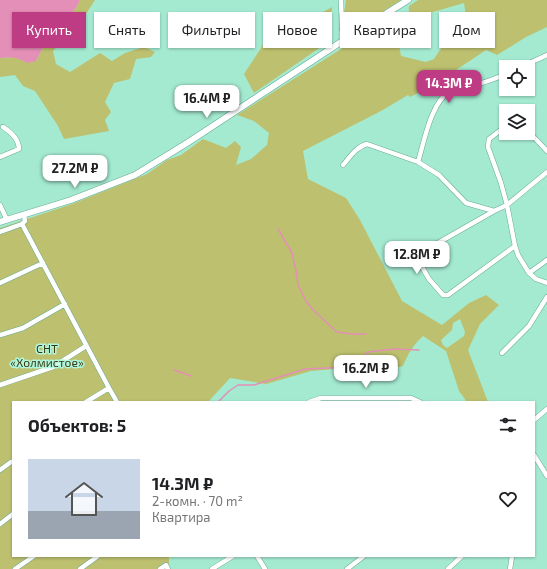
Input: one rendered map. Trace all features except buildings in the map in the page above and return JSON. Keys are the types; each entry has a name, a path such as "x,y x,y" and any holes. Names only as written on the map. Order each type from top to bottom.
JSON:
{"main road":[{"path":"389,12 408,0"},
{"path":"0,222 71,200 135,175 340,43"}],"street":[{"path":"341,0 341,12"},
{"path":"535,61 547,55"},
{"path":"418,162 436,106 441,100 450,92 459,88 486,82 499,77"},
{"path":"0,121 1,126 12,133 19,144 19,149 0,157"},
{"path":"499,131 489,139 488,147 507,205 515,246 518,255 529,273 536,279 547,284"},
{"path":"535,138 547,151"},
{"path":"343,165 357,149 367,144 418,162 439,175 466,203 494,211"},
{"path":"515,246 448,295 443,295 429,279 418,260 418,256 422,252 507,205 547,172"},
{"path":"0,205 7,220"},
{"path":"0,232 22,224 25,221 24,214"},
{"path":"22,224 116,401"},
{"path":"529,273 547,260"},
{"path":"0,283 44,263"},
{"path":"502,353 530,326 547,297"},
{"path":"0,335 23,328 65,304"},
{"path":"0,385 53,366 86,346"},
{"path":"88,401 109,388"},
{"path":"311,401 314,399 328,398 411,398 418,401"},
{"path":"535,419 547,409"},
{"path":"535,457 547,476"},
{"path":"0,470 11,462"},
{"path":"0,524 12,515"},
{"path":"16,569 33,557"},
{"path":"80,569 97,557"},
{"path":"212,569 231,557"},
{"path":"258,557 265,569"},
{"path":"347,569 363,557"},
{"path":"448,569 461,557"},
{"path":"510,569 512,557"},
{"path":"160,569 166,565 168,569"}],"green space":[{"path":"80,0 95,0 86,14 86,12 73,12"},
{"path":"346,0 401,0 382,12 344,12"},
{"name":"СНТ «Холмистое»","path":"418,0 547,0 547,27 526,37 497,55 486,50 432,86 410,97 408,95 381,111 303,151 308,179 346,198 360,220 402,301 442,325 469,303 486,295 499,305 480,324 468,350 488,401 466,401 459,391 446,351 423,336 411,350 403,366 394,368 388,373 352,376 347,368 311,371 266,384 230,378 209,401 12,401 12,557 169,557 169,566 171,569 0,569 0,228 72,204 147,174 167,160 181,155 203,139 226,148 235,141 241,147 236,165 251,159 267,145 269,133 254,121 237,115 342,48 400,48 401,56 426,62 434,59 441,48 495,48 495,12 465,12 464,3 431,13 410,12 409,6","holes":["460,319 465,332 464,336 447,348 443,345 441,340 452,330 453,323"]},
{"path":"332,7 332,12 323,12"},
{"path":"263,45 263,48 319,48 254,93 244,74"},
{"path":"43,48 56,48 53,51 56,64 70,72 100,53 112,61 125,53 141,48 146,48 155,52 151,57 136,59 130,79 114,83 105,102 111,112 105,120 109,131 64,139 58,126 35,91 23,86 15,75 0,77 0,58 13,57 36,61"}],"shaded area":[{"path":"0,0 80,0 73,12 12,12 12,48 43,48 36,61 27,63 14,58 0,58"}],"waterway":[{"path":"278,229 292,253 298,285 312,309 337,332 366,334"},
{"path":"219,401 229,391 238,385 254,385 305,369 351,367 368,352 394,349 419,350"},
{"path":"174,370 191,376"}]}
